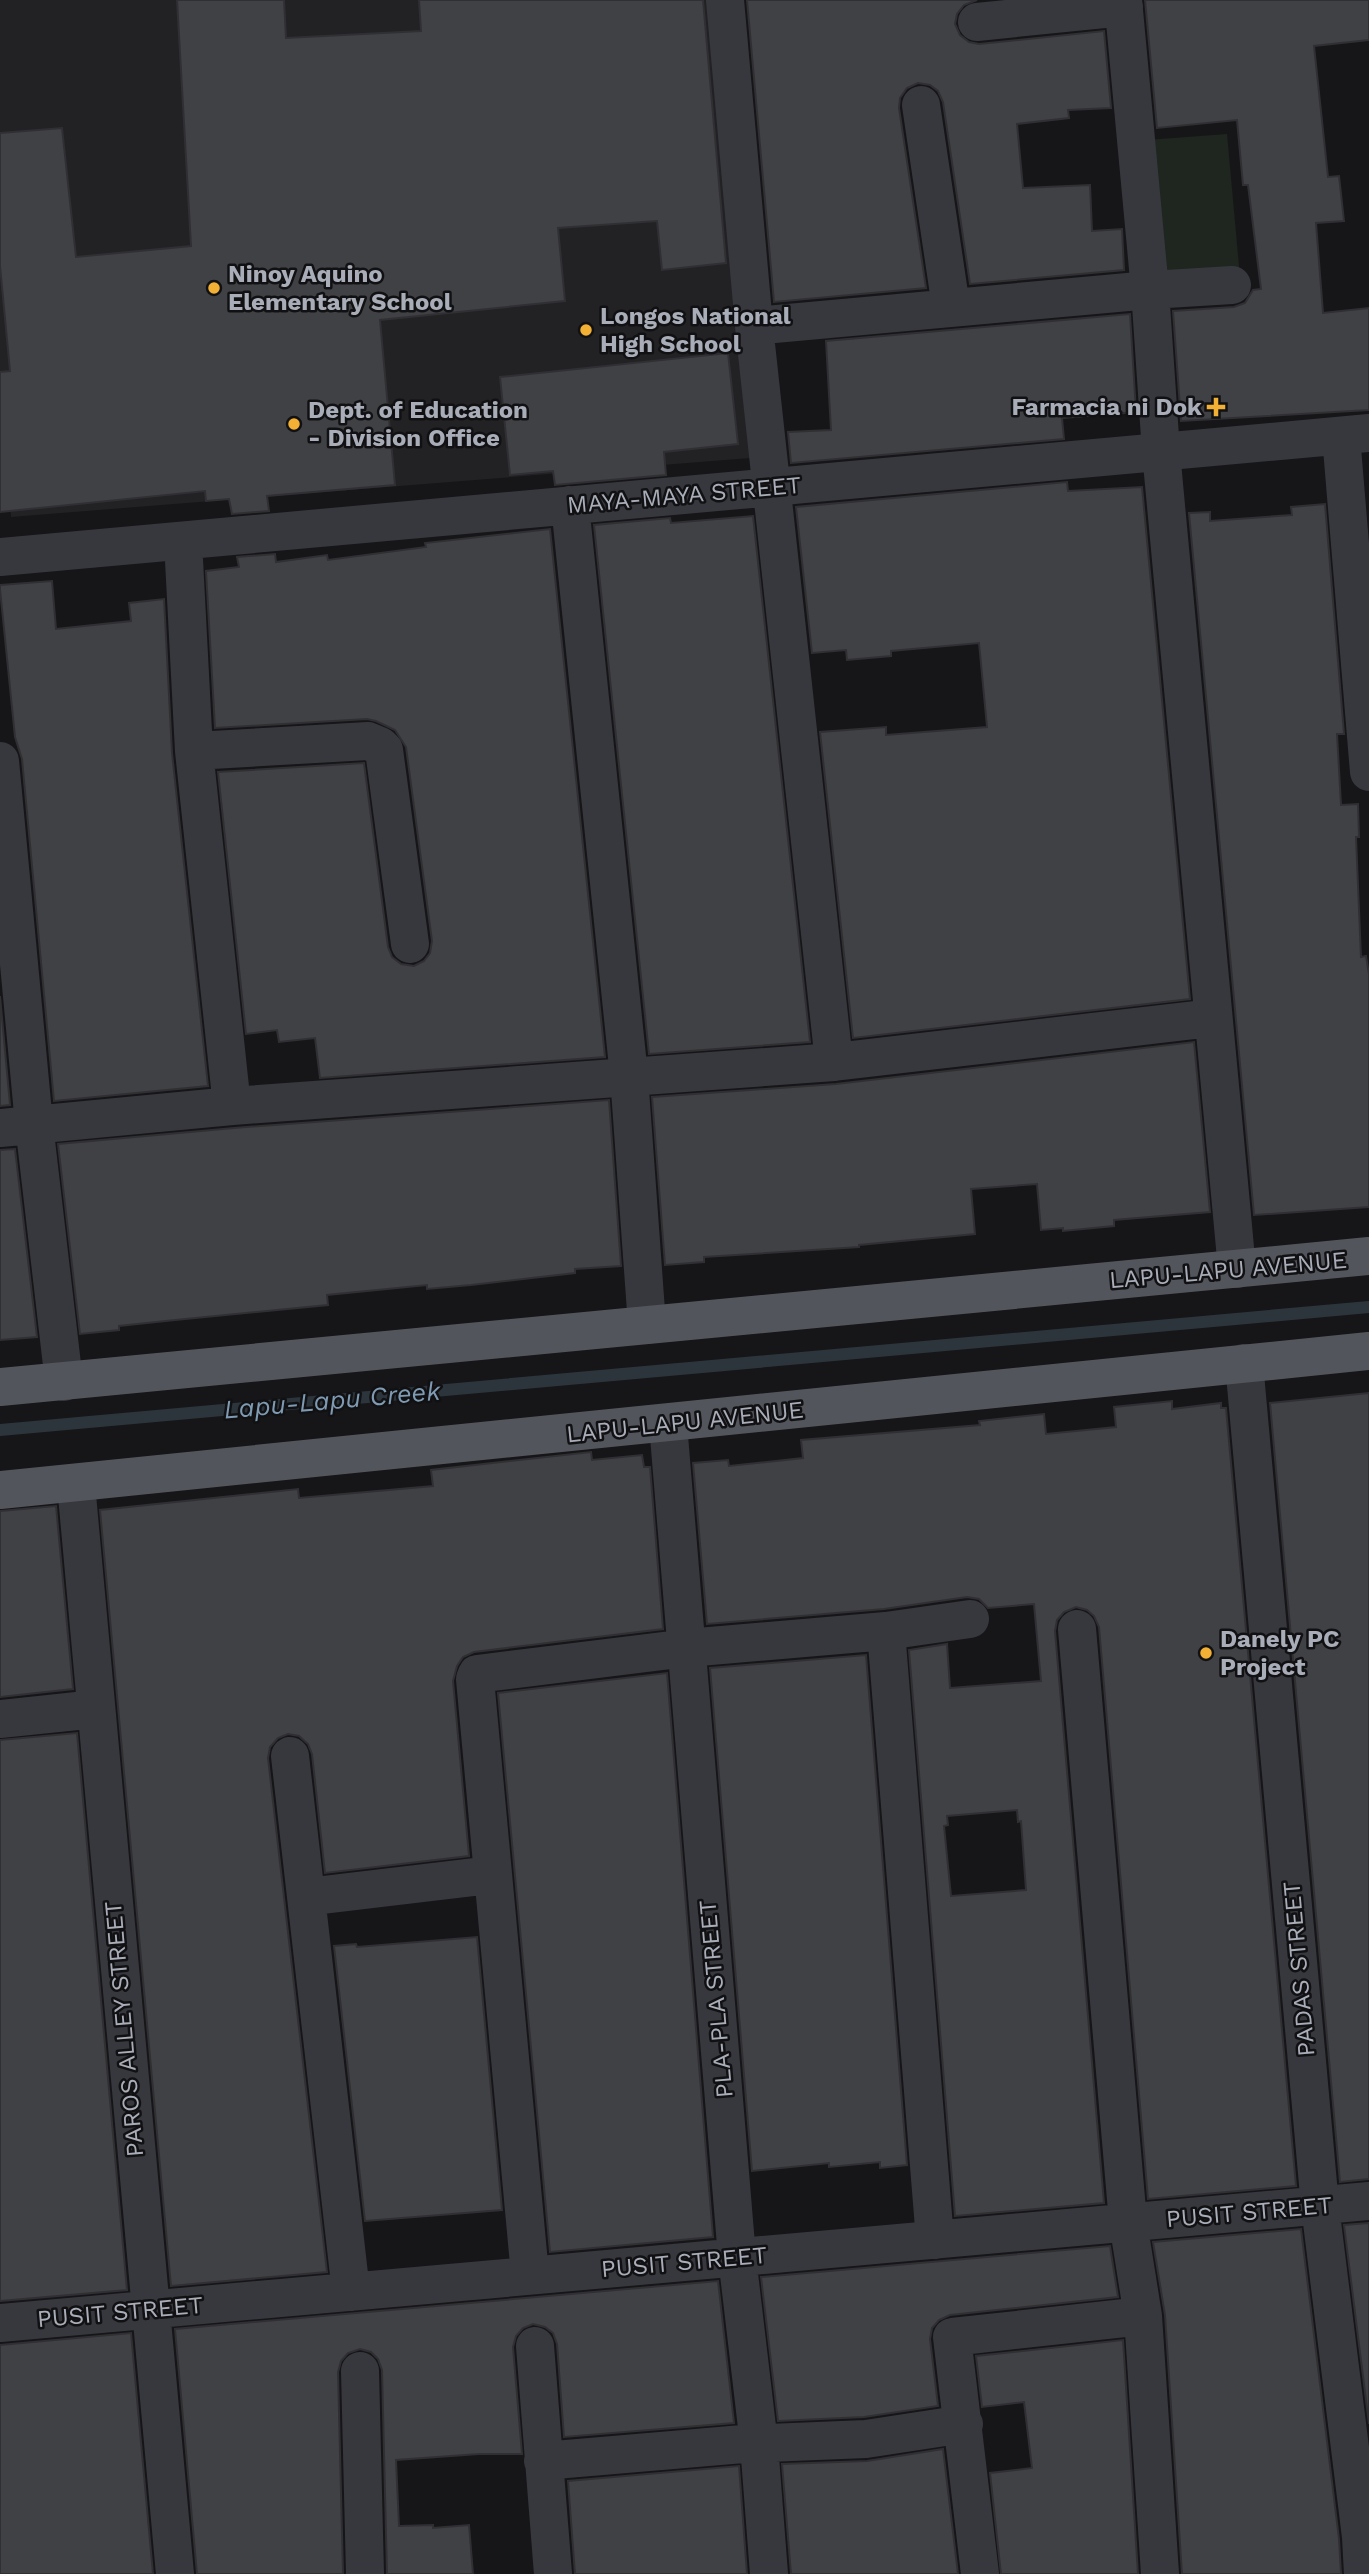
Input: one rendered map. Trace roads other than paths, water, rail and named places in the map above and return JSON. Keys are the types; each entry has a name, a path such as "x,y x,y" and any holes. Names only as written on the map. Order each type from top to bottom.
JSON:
{"main road":[{"name":"LAPU-LAPU AVENUE","path":"0,1387 1369,1256"},
{"name":"LAPU-LAPU AVENUE","path":"0,1490 1369,1351"}],"street":[{"path":"725,0 754,326 834,1062"},
{"path":"976,22 1124,4 1150,290 1161,452 1237,1269"},
{"path":"921,105 951,307"},
{"path":"754,326 1232,285"},
{"path":"1355,434 1369,772"},
{"name":"MAYA-MAYA STREET","path":"0,557 1355,434"},
{"path":"570,505 629,1076 648,1325"},
{"path":"183,541 194,751 232,1106"},
{"path":"194,751 368,741 380,746 384,750 410,944"},
{"path":"0,761 17,1126 64,1382"},
{"path":"17,1126 232,1106 834,1062 1212,1018"},
{"name":"PADAS STREET","path":"1244,1363 1320,2206 1364,2549"},
{"name":"PLA-PLA STREET","path":"668,1424 737,2257 758,2444 769,2574"},
{"name":"PAROS ALLEY STREET","path":"76,1484 175,2574"},
{"path":"530,2276 491,1875 475,1679 477,1674 687,1648 886,1631 970,1619"},
{"path":"1077,1629 1128,2222 1143,2316 1160,2574"},
{"path":"886,1631 935,2239"},
{"path":"0,1719 96,1709"},
{"path":"290,1756 351,2292"},
{"path":"306,1897 491,1875"},
{"name":"PUSIT STREET","path":"0,2323 1369,2201"},
{"path":"980,2574 952,2337 1143,2316"},
{"path":"535,2346 553,2574"},
{"path":"360,2371 365,2574"},
{"path":"543,2461 743,2444 866,2439 964,2424"}],"waterway":[{"name":"Lapu-Lapu Creek","path":"0,1430 1369,1307"}],"place":[{"name":"Ninoy Aquino Elementary School","path":"214,288"},
{"name":"Longos National High School","path":"586,330"},
{"name":"Farmacia ni Dok","path":"1216,407"},
{"name":"Dept. of Education - Division Office","path":"294,424"},
{"name":"Danely PC Project","path":"1206,1653"}]}
